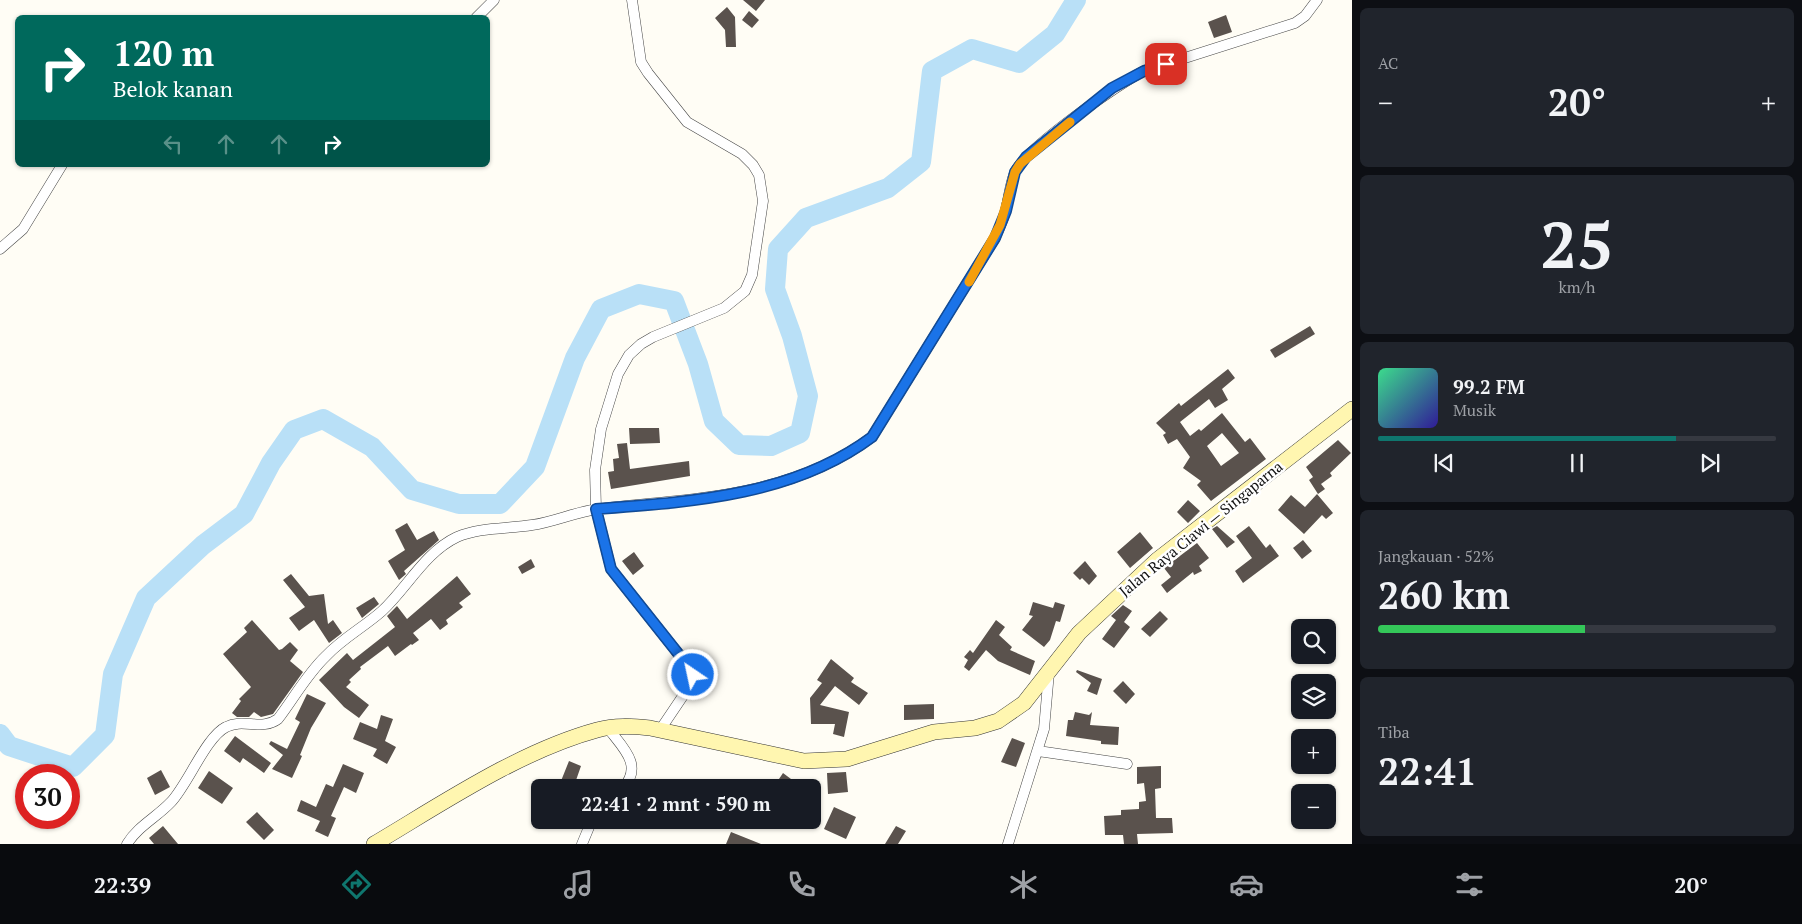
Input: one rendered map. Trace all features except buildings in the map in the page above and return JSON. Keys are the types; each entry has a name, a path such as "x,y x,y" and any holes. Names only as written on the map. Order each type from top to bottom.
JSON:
{"main road":[{"name":"Jalan Raya Ciawi — Singaparna","path":"374,844 455,795 506,768 561,742 608,728 626,726 660,730 804,761 847,759 934,732 975,728 998,721 1024,703 1079,633 1157,560 1352,409"}],"street":[{"path":"479,15 494,0"},
{"path":"632,0 641,62 654,83 687,122 742,154 759,175 763,201 749,283 736,300 641,344 629,356 618,374 601,429 595,470 596,509 611,569 692,671 691,684 660,730"},
{"path":"127,844 142,826 173,800 220,730 237,723 267,725 278,719 324,657 382,611 426,561 447,542 472,532 534,525 596,509 705,499 751,491 781,483 852,451 872,437 995,238 1006,211 1015,172 1026,157 1112,88 1130,78 1144,71 1295,23 1305,16 1317,0"},
{"path":"0,249 23,228 61,167"},
{"path":"1008,844 1044,729 1049,672"},
{"path":"608,728 633,762 632,775 629,779"},
{"path":"1038,751 1127,764"},
{"path":"582,844 588,829"}],"waterway":[{"path":"0,734 9,746 73,767 105,735 113,674 146,598 203,545 244,514 271,463 294,430 323,419 372,447 412,490 459,504 500,504 535,467 575,358 601,309 639,294 674,301 698,364 714,421 739,445 771,446 800,433 808,396 792,336 775,289 778,249 806,218 888,188 921,162 932,71 972,49 1019,63 1055,34 1076,0"}],"slow traffic":[{"path":"969,282 995,238 1006,211 1011,183 1020,164 1026,157 1070,122"}],"route":[{"path":"693,675 692,671 611,569 596,509 714,498 751,491 781,483 822,466 852,451 872,437 995,238 1006,211 1011,183 1020,164 1026,157 1112,88 1144,71 1166,64"}]}
